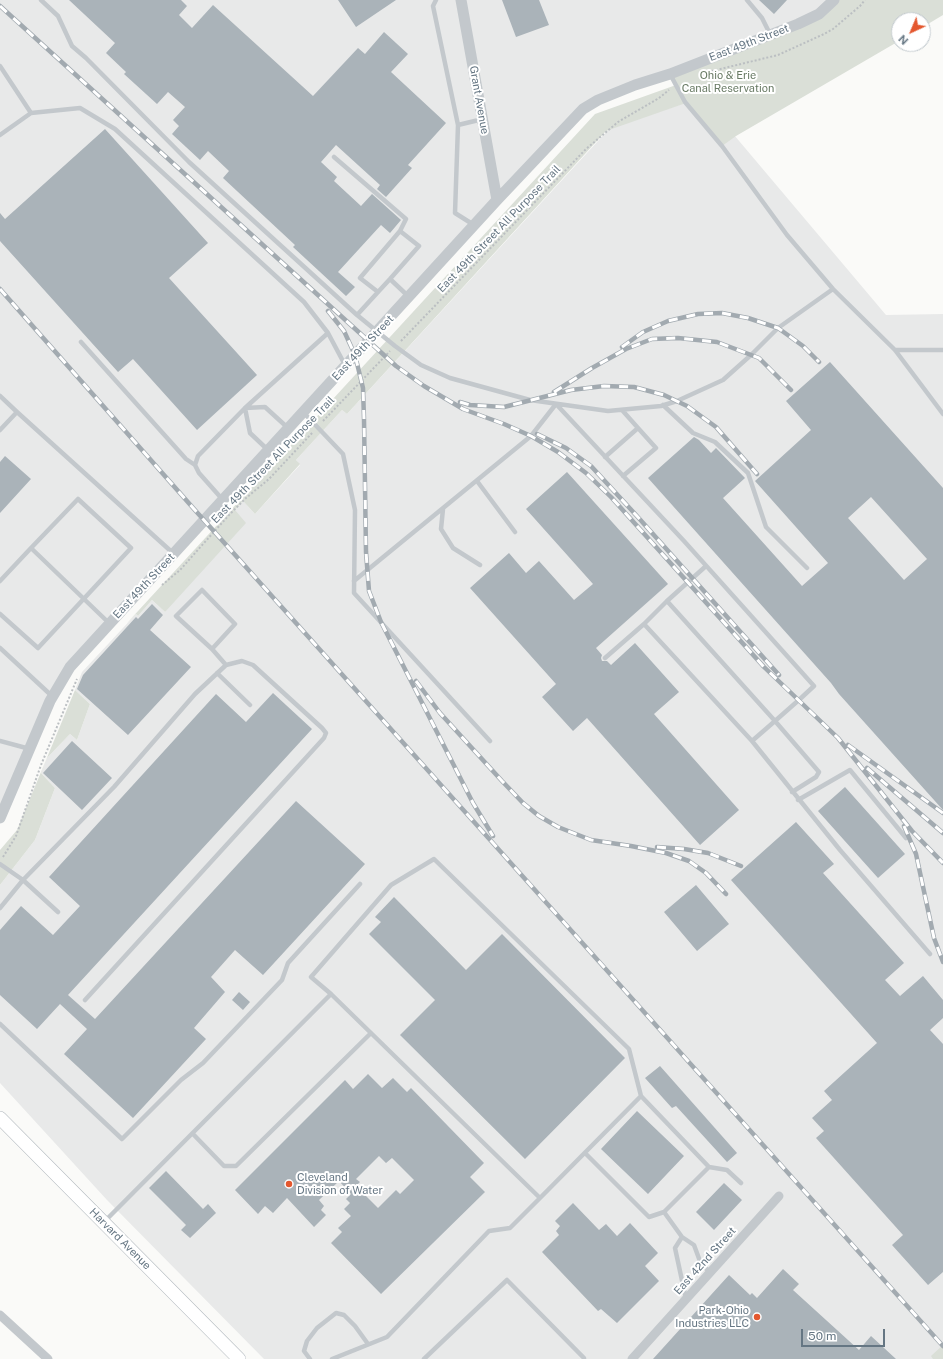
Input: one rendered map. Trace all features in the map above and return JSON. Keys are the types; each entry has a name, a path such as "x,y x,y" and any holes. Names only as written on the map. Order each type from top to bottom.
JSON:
{"main road":[{"name":"Harvard Avenue","path":"0,1118 239,1359"}],"street":[{"name":"Grant Avenue","path":"461,0 497,200"},
{"name":"East 49th Street","path":"0,818 53,696 70,667 302,412 378,332 497,200 584,109 598,100 635,85 670,74 798,24 819,14 834,0"},
{"name":"East 42nd Street","path":"632,1359 779,1196"},
{"path":"0,1315 48,1359"}],"lane":[{"path":"41,0 58,16 72,46 86,58 189,162 356,315 421,365 450,378 530,400 608,411 663,405 676,401 723,380 778,328 832,288"},
{"path":"436,0 433,6 458,125 455,213 475,225"},
{"path":"747,0 762,18 770,34"},
{"path":"0,66 30,113"},
{"path":"670,74 685,102 722,146 787,235 832,288 895,350 943,414"},
{"path":"0,135 30,113 80,108 115,129 304,302 328,333 346,366"},
{"path":"458,125 483,119"},
{"path":"334,157 406,219 400,231 360,278 378,292"},
{"path":"356,315 419,246 400,231"},
{"path":"390,279 409,297"},
{"path":"223,500 199,473 196,464 198,456 245,408 328,333"},
{"path":"81,342 186,459 196,464"},
{"path":"895,350 943,350"},
{"path":"0,396 174,554"},
{"path":"556,404 706,566 814,686 752,741"},
{"path":"354,581 531,436 556,404"},
{"path":"663,405 694,433 715,442 748,473 766,527 807,568"},
{"path":"245,408 265,407 288,428"},
{"path":"245,408 250,433 268,450"},
{"path":"622,410 656,448 623,476"},
{"path":"0,430 17,412"},
{"path":"302,412 343,454 355,510 354,593 490,740"},
{"path":"605,457 638,428"},
{"path":"477,481 516,532"},
{"path":"0,581 78,499 130,548 38,648 0,614"},
{"path":"443,508 441,529 453,548 480,565"},
{"path":"31,548 110,624"},
{"path":"605,658 706,566"},
{"path":"212,649 235,624 202,590 176,616 212,649 226,666"},
{"path":"667,601 819,772 816,777 792,792"},
{"path":"644,624 752,741 798,800 930,954"},
{"path":"0,648 53,696"},
{"path":"0,908 23,880 114,787 196,694 226,666 242,661 253,665 322,728 326,733 324,738 85,1000"},
{"path":"218,673 250,705"},
{"path":"0,741 30,749"},
{"path":"798,800 850,770 906,838"},
{"path":"540,1198 331,994 311,977 391,885 434,859 629,1049 641,1096 709,1167 727,1170 741,1183"},
{"path":"0,864 23,880 58,912"},
{"path":"0,1024 122,1139 181,1080 203,1063 282,980 288,963 360,884"},
{"path":"104,1223 331,994"},
{"path":"193,1134 224,1166 236,1166 371,1033"},
{"path":"332,1359 387,1336 489,1231 510,1228 641,1096"},
{"path":"585,1153 649,1217 664,1212 709,1167"},
{"path":"664,1212 682,1237 694,1245 701,1264 710,1272"},
{"path":"682,1237 675,1248 686,1299"},
{"path":"424,1359 507,1280 584,1359"},
{"path":"310,1359 304,1351 307,1341 317,1328 336,1313 344,1314 368,1344"}],"path":[{"path":"704,73 778,55 818,37 833,29 865,0"},
{"name":"East 49th Street All Purpose Trail","path":"159,588 180,570 246,498 269,479 370,370 408,334 586,149 618,122 659,98"},
{"path":"5,853 16,836 41,765 78,676"}],"shaded area":[{"path":"0,0 834,0 819,14 583,109 70,667 0,818"},
{"path":"702,97 886,315 943,314 943,1359 264,1359 107,1200 0,1083 0,885 35,840 55,788 41,773 47,758 70,734 77,740 90,704 75,690 82,672 136,614 138,616 152,600 165,612 201,549 243,501 255,514 300,465 296,460 342,410 347,414 609,129"}],"green space":[{"name":"Ohio & Erie Canal Reservation","path":"834,0 943,0 943,15 931,22 931,12 891,12 891,46 736,136 722,146 686,103 606,131 347,414 342,410 296,460 300,464 255,514 243,501 235,510 246,523 165,612 152,600 138,616 136,614 127,623 595,114 676,85 670,74 798,24"},
{"path":"75,690 90,704 77,740 70,734 47,758 41,773 55,788 35,840 0,885 0,850 17,830"},
{"path":"943,1345 943,1359 933,1359 931,1356"}],"building":[{"path":"69,0 181,0 187,6 179,15 192,28 213,5 313,96 358,48 365,54 384,32 408,54 391,72 446,123 408,165 412,168 386,197 377,189 380,185 336,145 321,162 337,177 334,181 361,206 372,194 401,220 390,233 381,225 338,272 355,287 346,296 293,247 295,245 223,178 229,171 208,151 200,160 172,134 179,126 173,120 185,107 168,92 157,104 124,74 126,72 106,53 115,43"},
{"path":"338,0 396,0 356,27"},
{"path":"502,0 539,0 549,25 516,37"},
{"path":"759,0 787,0 774,14"},
{"path":"105,129 208,243 169,278 257,375 197,430 133,359 118,372 0,241 0,213 5,219"},
{"path":"830,362 943,488 943,810 648,478 694,437 699,440 711,453 716,448 745,478 723,498 802,586 828,563 755,481 811,430 786,401","holes":["871,497 927,559 904,580 848,518"]},
{"path":"5,456 31,479 0,513 0,462"},
{"path":"567,472 668,584 596,648 602,655 602,661 607,661 611,665 635,643 679,692 654,714 739,810 700,845 587,718 573,731 542,697 556,684 470,588 509,553 526,573 539,561 574,600 593,584 526,509"},
{"path":"152,604 163,615 150,630 191,667 128,735 77,689 83,675 136,617 138,619"},
{"path":"273,693 312,729 68,995 95,1019 296,801 365,864 263,975 235,950 211,977 225,992 194,1028 206,1039 133,1118 64,1054 87,1029 60,1004 37,1029 0,995 0,930 21,906 53,935 80,906 49,877 216,694 246,722"},
{"path":"72,741 112,778 82,810 43,773"},
{"path":"845,787 905,854 878,878 818,811"},
{"path":"796,822 834,864 823,873 904,963 885,980 900,996 923,976 943,1000 943,1018 930,1030 943,1044 943,1272 928,1285 892,1245 903,1235 816,1138 824,1131 812,1118 832,1100 824,1091 877,1043 731,880"},
{"path":"696,885 729,924 697,951 664,912"},
{"path":"394,897 466,970 502,934 625,1058 525,1159 400,1035 435,1000 369,934 381,922 375,917"},
{"path":"239,992 250,1002 243,1010 232,1000"},
{"path":"660,1066 737,1153 727,1162 676,1106 672,1108 645,1078"},
{"name":"Cleveland Division of Water","path":"368,1074 382,1088 393,1078 407,1092 411,1088 484,1163 470,1177 485,1192 381,1294 331,1243 342,1232 338,1228 351,1216 344,1209 350,1203 346,1199 351,1194 339,1181 319,1200 324,1206 321,1210 326,1215 314,1227 287,1198 273,1213 265,1206 258,1214 235,1190 345,1080 353,1089","holes":["379,1156 386,1163 392,1158 414,1180 400,1194 396,1190 378,1208 356,1186 360,1182 356,1179"]},
{"path":"637,1111 684,1156 648,1194 601,1149"},
{"path":"166,1171 203,1209 208,1204 216,1213 190,1238 181,1230 186,1225 149,1188"},
{"path":"724,1183 742,1200 714,1230 696,1212"},
{"path":"573,1203 599,1230 606,1224 617,1236 630,1223 658,1253 645,1266 659,1281 617,1323 601,1309 598,1311 542,1252 559,1235 556,1231 560,1226 555,1221"},
{"name":"Park-Ohio Industries LLC","path":"783,1269 799,1284 793,1290 859,1350 871,1336 896,1359 653,1359 729,1275 750,1295 752,1293 757,1298"}],"railway":[{"path":"0,6 396,366 424,386 463,409 531,436 558,452 586,473 611,497 764,667 838,738 912,831 943,863"},
{"path":"0,289 194,509 943,1346"},
{"path":"328,311 344,331 355,355 363,388 366,552 369,591 381,622 473,803 493,836"},
{"path":"622,347 643,332 668,321 698,314 722,313 748,318 778,328 803,346 819,362"},
{"path":"554,392 626,349 652,339 678,338 717,342 759,358 791,390"},
{"path":"460,402 470,405 504,407 571,390 604,386 634,387 664,395 687,406 716,427 757,474"},
{"path":"537,434 566,448 591,466 779,675"},
{"path":"416,681 440,713 523,803 539,816 558,827 591,840 666,853 689,861 706,873 726,894"},
{"path":"848,745 943,813"},
{"path":"867,768 943,833"},
{"path":"904,826 916,854 934,938 943,962"},
{"path":"657,847 708,853 741,866"}],"place":[{"name":"Cleveland Division of Water","path":"289,1184"},
{"name":"Park-Ohio Industries LLC","path":"757,1317"}]}
